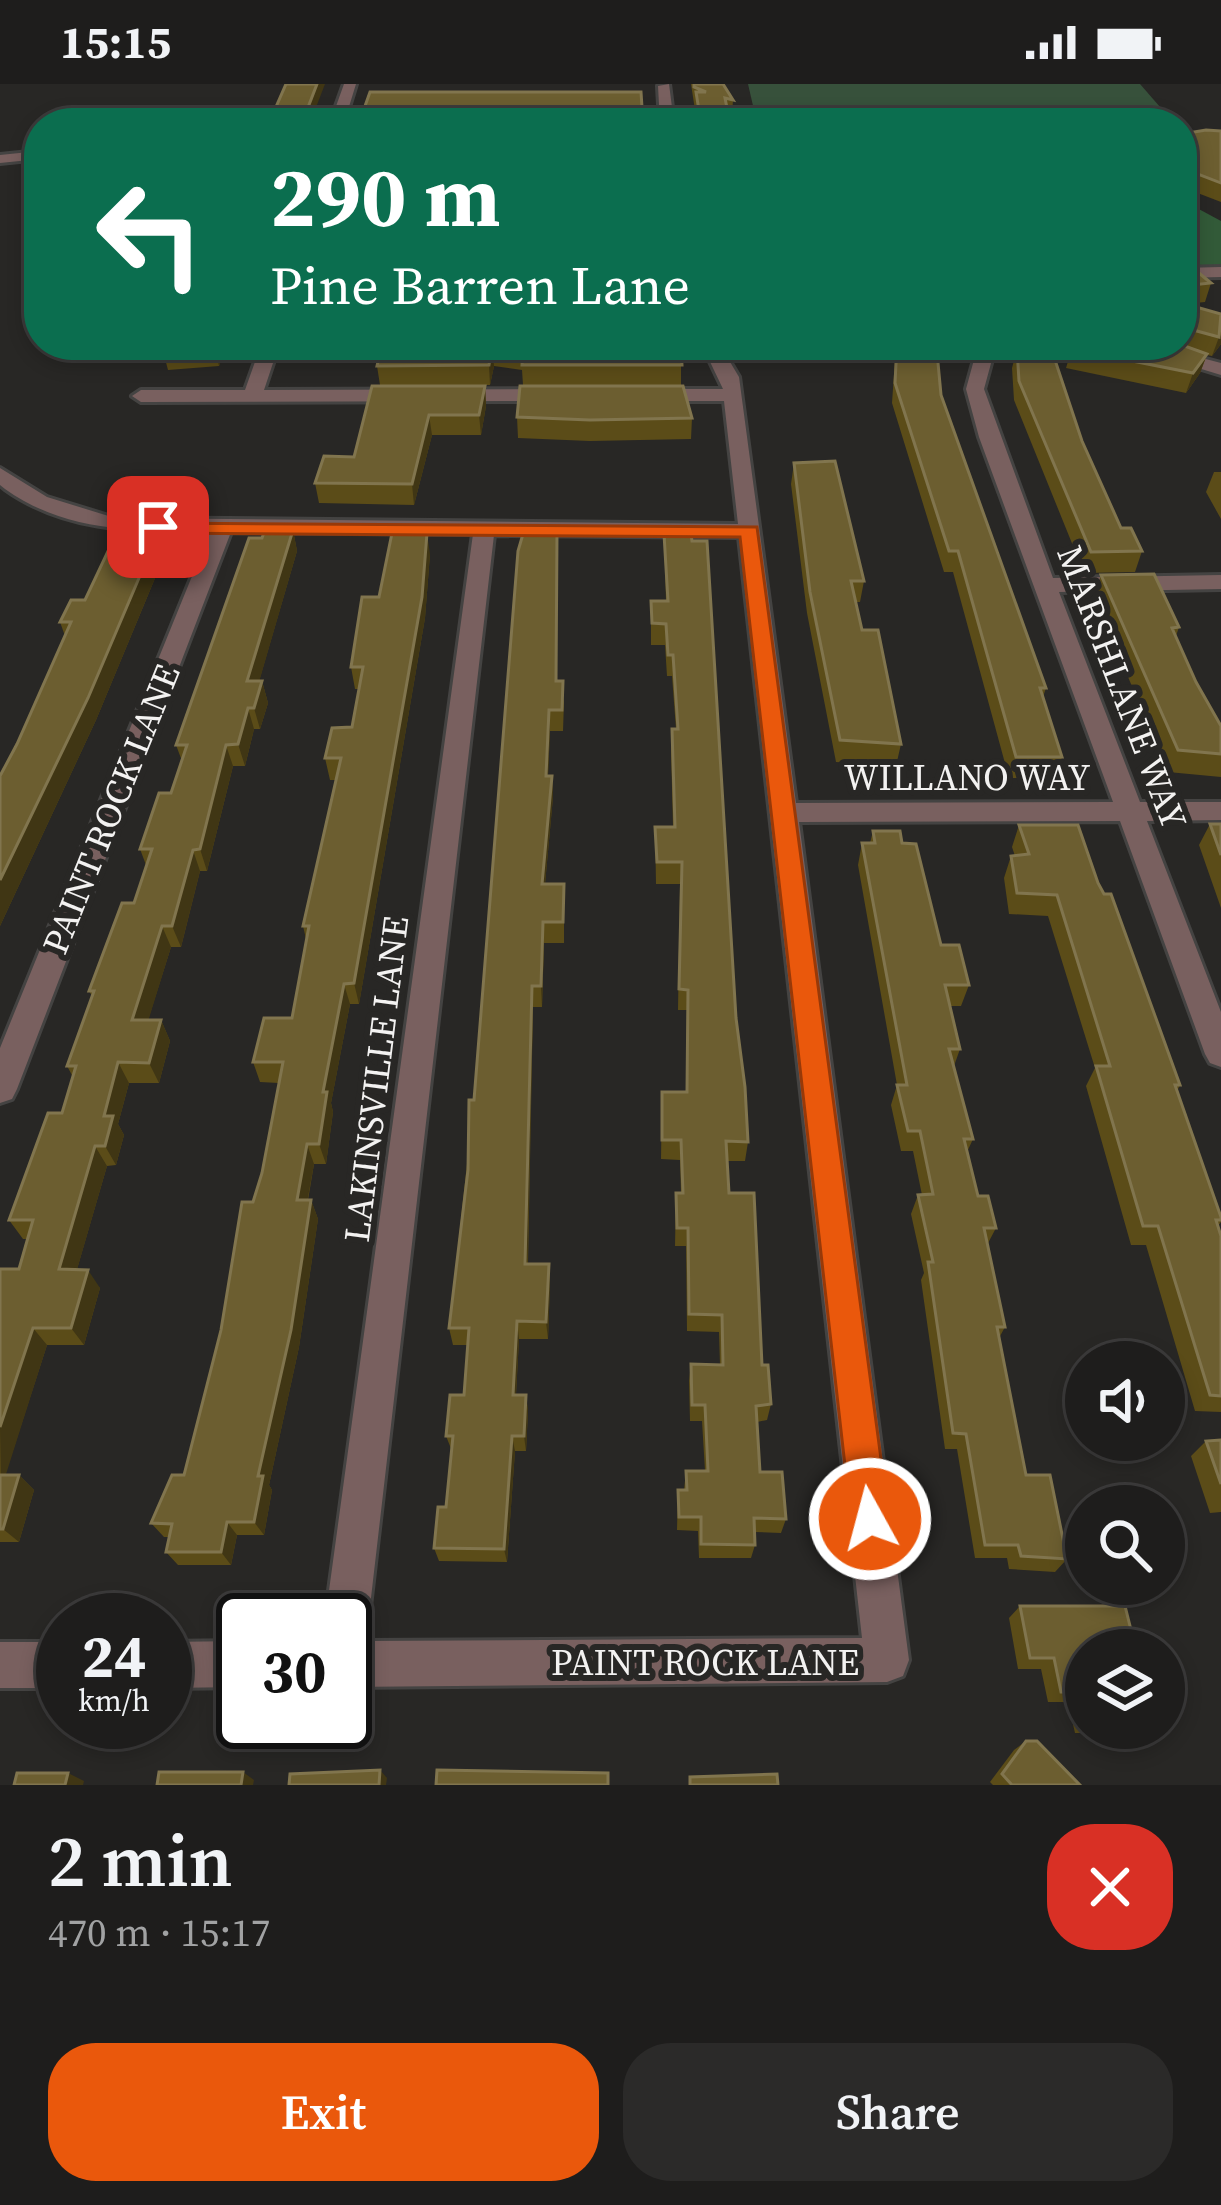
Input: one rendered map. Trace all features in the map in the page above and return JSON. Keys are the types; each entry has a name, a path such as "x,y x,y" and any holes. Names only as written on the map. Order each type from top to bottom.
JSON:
{"street":[{"path":"253,395 265,360"},
{"name":"PAINT ROCK LANE","path":"372,1664 887,1660 733,395 720,360"},
{"name":"MARSHLANE WAY","path":"983,360 975,388 1221,1054"},
{"path":"1188,360 1221,369"},
{"path":"141,396 583,395"},
{"path":"629,395 733,395"},
{"path":"0,474 16,490 63,513 116,524 750,531"},
{"name":"PAINT ROCK LANE","path":"0,1089 221,528"},
{"name":"LAKINSVILLE LANE","path":"351,1593 484,530"},
{"path":"1045,585 1221,582"},
{"name":"WILLANO WAY","path":"785,813 1221,811"},
{"path":"0,1665 36,1665"}],"green space":[{"path":"748,84 1140,84 1161,108 754,108"},
{"path":"1197,208 1221,221 1221,266 1197,265"}],"building":[{"path":"286,84 317,84 308,108 276,108"},
{"path":"723,84 733,100 725,98 727,108 699,108 696,92 706,92 694,87"},
{"path":"370,92 641,92 642,108 364,108"},
{"path":"1221,131 1221,183 1197,174 1197,132"},
{"path":"1197,271 1211,283 1197,284"},
{"path":"1197,307 1221,314 1219,337 1197,331"},
{"path":"1197,350 1207,354 1193,373 1127,360 1197,360"},
{"path":"378,360 490,360 489,365 377,366"},
{"path":"522,360 682,360 682,365 522,365"},
{"path":"896,360 939,360 941,395 1046,688 1040,688 1062,757 1016,757 958,551 949,551 895,383"},
{"path":"1018,360 1055,360 1082,441 1121,528 1131,528 1142,551 1091,552 1019,381"},
{"path":"372,386 485,386 479,415 429,415 412,484 315,483 324,456 354,457"},
{"path":"520,386 683,386 692,418 517,417"},
{"path":"835,461 864,581 851,581 862,630 878,630 901,744 840,740 810,592 794,463"},
{"path":"118,530 146,530 142,538 156,538 88,698 0,880 0,776 71,622 60,622 71,600 85,600"},
{"path":"265,530 293,530 247,681 262,681 238,744 226,745 200,849 193,850 172,926 162,926 132,1020 161,1020 149,1063 118,1062 104,1116 113,1116 105,1146 95,1146 59,1269 88,1270 71,1328 33,1328 0,1427 0,1269 19,1269 33,1220 9,1220 48,1113 62,1113 76,1066 67,1066 94,991 89,991 122,903 134,903 152,849 140,849 159,793 171,793 187,745 176,745 249,538 262,538"},
{"path":"392,533 427,533 422,597 354,983 344,984 323,1092 327,1092 319,1144 307,1144 297,1200 311,1200 291,1330 258,1476 263,1476 254,1522 227,1522 221,1552 166,1552 172,1524 151,1523 172,1475 184,1475 221,1330 242,1202 253,1202 262,1173 283,1062 253,1062 264,1018 292,1018 309,926 303,926 341,758 325,758 332,728 352,727 363,667 351,667 362,597 379,597"},
{"path":"523,534 557,534 556,681 563,681 562,710 549,710 546,776 552,776 542,884 564,884 563,922 543,922 541,986 532,986 525,1264 549,1264 546,1322 517,1321 513,1395 526,1395 524,1436 512,1436 504,1549 434,1548 438,1507 446,1507 453,1436 446,1436 450,1395 464,1395 469,1328 449,1328 468,1170 469,1100 474,1100"},
{"path":"664,534 691,534 692,541 707,541 748,1142 726,1141 729,1193 754,1193 762,1365 768,1365 771,1404 756,1406 760,1472 782,1472 786,1519 754,1518 755,1545 701,1544 701,1517 679,1517 678,1490 687,1490 686,1471 708,1471 705,1405 692,1405 691,1364 723,1365 722,1315 689,1314 688,1228 677,1228 676,1193 683,1193 681,1140 662,1140 662,1092 687,1092 688,990 679,989 682,862 657,862 655,827 675,827 672,729 678,729 673,655 668,655 666,624 652,623 651,601 668,601"},
{"path":"1154,574 1179,627 1172,628 1221,726 1221,754 1178,750 1101,575"},
{"path":"1210,824 1221,824 1221,855"},
{"path":"1019,825 1078,825 1098,883 1104,894 1111,894 1180,1085 1175,1085 1221,1217 1216,1220 1221,1236 1221,1396 1210,1395 1158,1226 1143,1226 1096,1066 1110,1066 1057,895 1017,893 1011,856 1029,854"},
{"path":"873,831 900,831 902,843 916,844 941,945 959,945 969,985 945,985 960,1049 949,1049 973,1139 964,1139 978,1196 988,1196 996,1228 984,1228 1005,1327 997,1327 1026,1475 1050,1475 1065,1559 1021,1556 1018,1545 985,1545 966,1434 953,1433 928,1262 933,1262 918,1195 933,1194 920,1131 908,1131 897,1085 907,1085 862,843 875,843"},
{"path":"1221,1440 1221,1484 1206,1441"},
{"path":"0,1475 19,1475 3,1529 0,1529"},
{"path":"1020,1606 1125,1606 1131,1629 1065,1629 1065,1692 1061,1692 1054,1658 1030,1658"},
{"path":"1026,1741 1037,1741 1080,1785 1012,1785 1002,1774"},
{"path":"380,1770 379,1785 289,1785 290,1774"},
{"path":"437,1770 608,1773 608,1785 436,1785"},
{"path":"159,1772 243,1772 241,1785 157,1785"},
{"path":"17,1773 68,1773 65,1785 14,1785"},
{"path":"777,1774 778,1785 690,1785 690,1777"}],"route":[{"path":"158,527 750,531 870,1519"}]}
